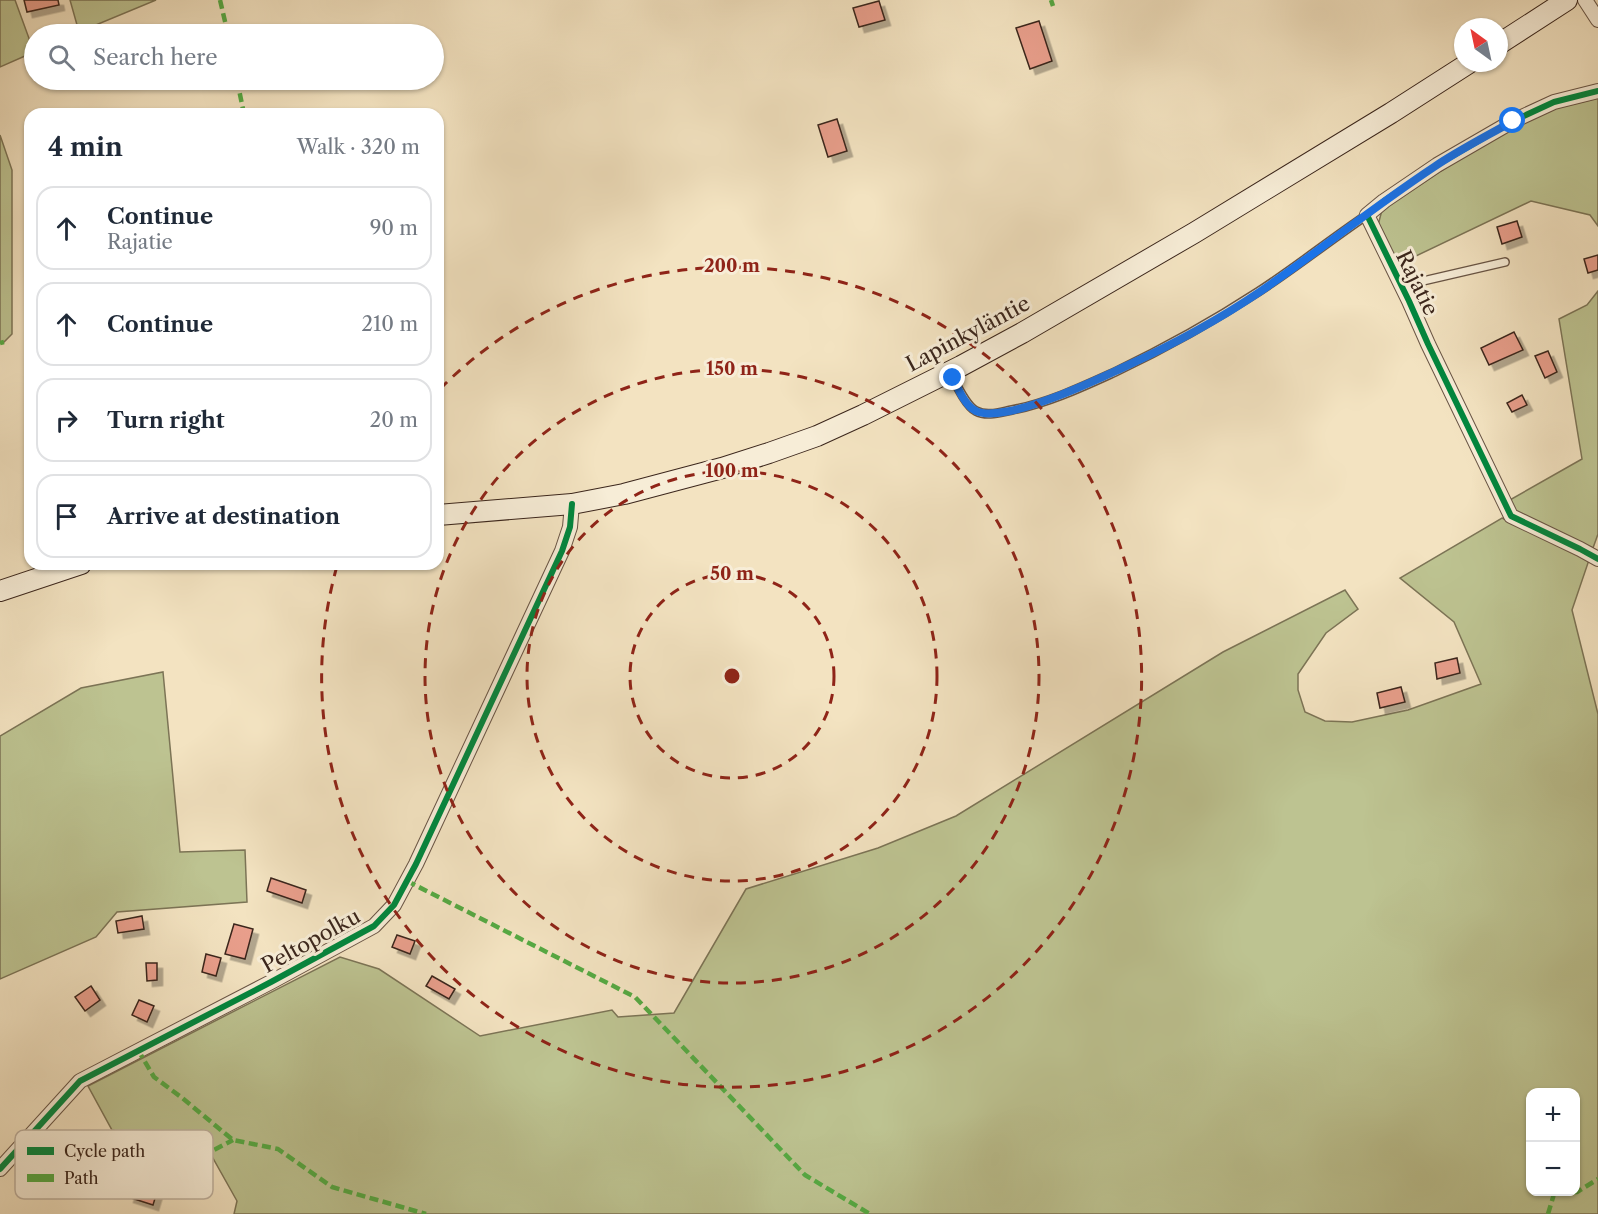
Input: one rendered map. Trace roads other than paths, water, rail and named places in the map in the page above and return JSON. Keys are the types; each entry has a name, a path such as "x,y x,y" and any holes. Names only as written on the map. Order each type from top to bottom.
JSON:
{"main road":[{"path":"1508,38 1567,0"},
{"name":"Lapinkyläntie","path":"444,515 572,504 624,494 769,453 863,416 1022,333 1184,239 1455,72"},
{"path":"0,591 63,570"}],"street":[{"path":"1585,0 1598,20"},
{"path":"1366,215 1437,165 1522,116 1554,102 1598,91"},
{"name":"Rajatie","path":"1366,215 1511,516 1598,559"},
{"name":"Peltopolku","path":"35,1130 80,1081 374,926 394,905 416,864 562,551 570,527 572,504"},
{"name":"Peltopolku","path":"0,1169 15,1152"}],"lane":[{"path":"950,372 969,404 975,411 984,414 1024,408 1053,398 1086,385 1200,328 1260,291 1366,215"},
{"path":"1400,283 1423,281 1505,262"}]}
